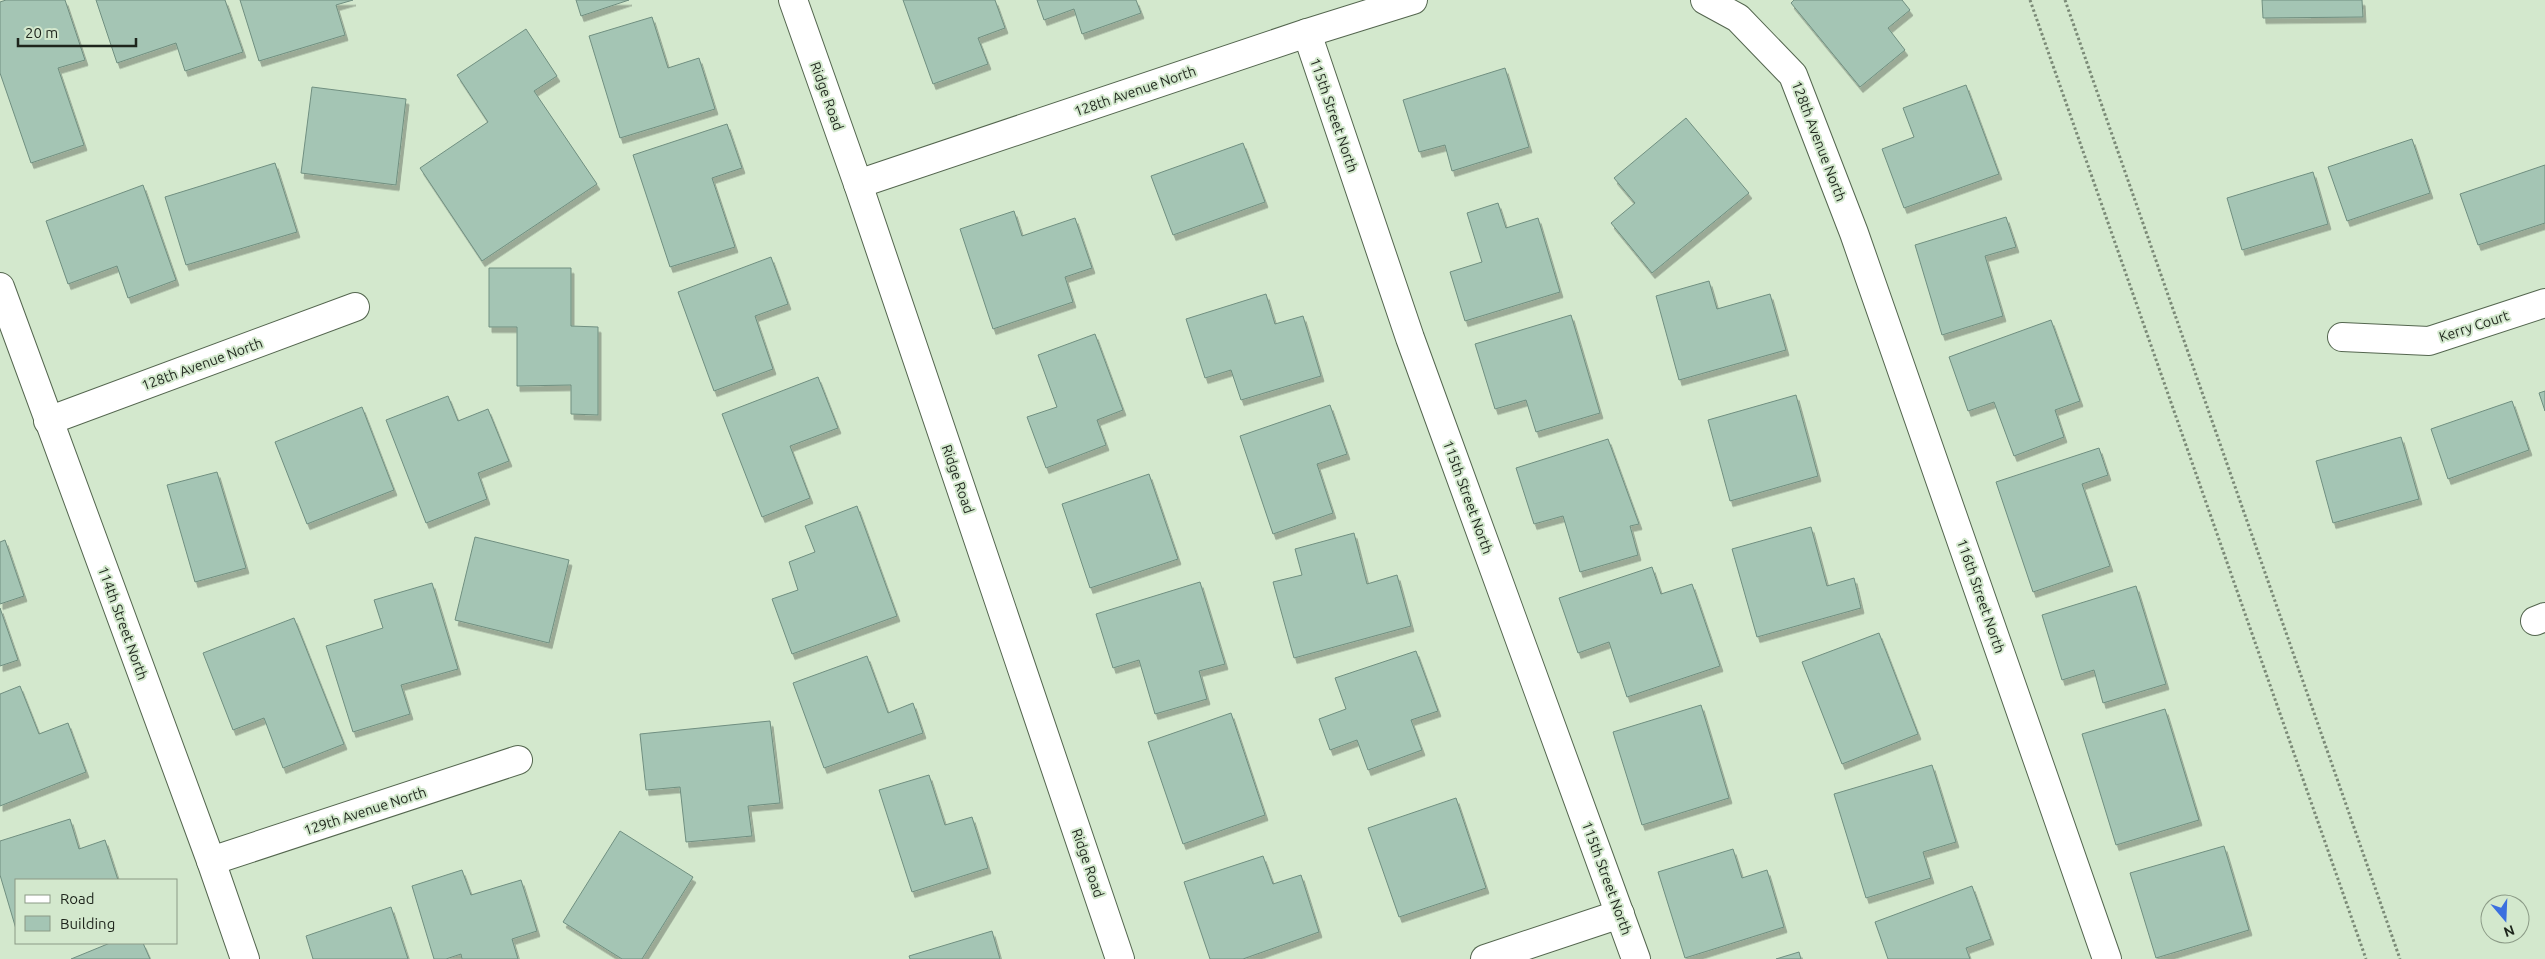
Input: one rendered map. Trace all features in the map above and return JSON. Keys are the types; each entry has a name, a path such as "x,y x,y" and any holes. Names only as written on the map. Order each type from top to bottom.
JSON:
{"street":[{"name":"Ridge Road","path":"793,0 858,184 1120,959"},
{"name":"128th Avenue North","path":"858,184 1307,33 1413,0"},
{"name":"128th Avenue North","path":"1705,0 1738,18 1793,75 1854,233"},
{"name":"115th Street North","path":"1307,33 1410,338 1636,959"},
{"name":"116th Street North","path":"1854,233 2107,959"},
{"name":"114th Street North","path":"0,287 245,959"},
{"name":"Kerry Court","path":"2342,338 2429,341 2545,303"},
{"name":"128th Avenue North","path":"48,420 355,307"},
{"name":"129th Avenue North","path":"211,862 518,760"},
{"path":"1485,959 1620,914"}],"path":[{"path":"2030,0 2366,959"},
{"path":"2066,0 2400,959"}],"building":[{"path":"6,0 65,0 85,60 58,68 84,145 31,163 0,73 0,2"},
{"path":"96,0 225,0 243,52 185,71 176,43 117,63"},
{"path":"240,0 353,0 336,5 345,35 259,61"},
{"path":"576,0 629,0 581,16"},
{"path":"903,0 995,0 1005,28 978,38 988,64 933,84"},
{"path":"1037,0 1136,0 1141,13 1082,34 1074,9 1044,20"},
{"path":"1794,0 1902,0 1910,10 1888,28 1905,50 1860,87 1791,3"},
{"path":"2262,0 2362,0 2363,17 2263,18"},
{"path":"652,17 668,68 699,58 715,109 620,138 589,36"},
{"path":"526,29 557,76 534,91 597,184 482,261 420,168 488,122 457,75"},
{"path":"1505,68 1529,147 1452,171 1445,145 1419,152 1403,100"},
{"path":"1966,85 1999,174 1904,208 1882,149 1914,137 1903,108"},
{"path":"312,87 406,99 396,185 301,173"},
{"path":"1686,118 1749,193 1652,273 1611,223 1635,203 1614,178"},
{"path":"727,124 742,168 712,178 735,247 670,267 633,155"},
{"path":"2412,139 2430,193 2347,221 2328,167"},
{"path":"1243,143 1265,202 1173,235 1151,176"},
{"path":"275,163 297,232 186,265 165,197"},
{"path":"2545,165 2545,223 2478,245 2460,194"},
{"path":"2313,172 2328,224 2242,250 2227,198"},
{"path":"143,185 176,280 128,298 117,266 68,284 46,221"},
{"path":"1498,203 1506,228 1538,218 1560,292 1465,321 1450,272 1482,262 1467,213"},
{"path":"1014,211 1022,236 1075,218 1092,268 1065,277 1073,302 993,329 960,229"},
{"path":"2006,217 2016,247 1985,256 2003,316 1942,335 1915,245"},
{"path":"771,257 788,304 755,316 773,369 714,391 678,292"},
{"path":"489,268 571,268 571,326 598,327 598,415 571,414 571,385 517,386 517,327 489,327"},
{"path":"1709,281 1717,309 1770,294 1786,350 1679,380 1656,296"},
{"path":"1266,294 1275,324 1303,316 1321,376 1241,400 1231,370 1205,378 1186,319"},
{"path":"1571,315 1600,413 1536,432 1526,400 1495,409 1475,344"},
{"path":"2051,320 2080,401 2055,410 2064,437 2014,456 1994,402 1968,411 1949,357"},
{"path":"1095,334 1123,410 1097,420 1106,445 1046,468 1027,417 1057,407 1038,355"},
{"path":"818,377 838,428 790,446 810,498 762,517 722,414"},
{"path":"2545,391 2545,411 2539,393"},
{"path":"1796,395 1818,476 1730,501 1708,420"},
{"path":"448,396 458,421 488,409 509,461 478,473 487,499 426,523 386,420"},
{"path":"2512,401 2529,450 2448,479 2431,429"},
{"path":"1330,405 1347,454 1317,464 1333,513 1273,534 1240,436"},
{"path":"362,407 394,490 307,524 275,442"},
{"path":"2401,437 2419,499 2333,523 2316,461"},
{"path":"1608,439 1639,524 1630,526 1638,555 1580,572 1563,516 1534,524 1516,468"},
{"path":"2099,448 2108,475 2082,484 2110,566 2033,592 1996,482"},
{"path":"217,472 246,568 195,582 167,485"},
{"path":"1149,474 1178,559 1090,588 1062,504"},
{"path":"857,506 897,616 792,654 772,599 798,590 789,562 815,552 805,526"},
{"path":"1811,527 1827,586 1854,578 1861,608 1757,637 1732,549"},
{"path":"1354,533 1367,584 1397,575 1411,626 1294,658 1273,582 1302,575 1295,549"},
{"path":"475,537 569,560 549,643 455,620"},
{"path":"5,540 24,596 0,604 0,542"},
{"path":"1652,567 1661,594 1692,584 1720,666 1627,697 1609,642 1578,653 1559,598"},
{"path":"1200,582 1225,664 1199,671 1207,699 1155,714 1139,660 1113,668 1096,614"},
{"path":"432,583 458,669 401,685 410,714 353,732 326,646 383,628 374,600"},
{"path":"2136,586 2166,684 2103,703 2094,670 2062,680 2042,615"},
{"path":"0,608 18,660 0,666"},
{"path":"294,618 344,744 283,768 264,718 233,730 203,653"},
{"path":"1879,633 1918,734 1842,764 1802,662"},
{"path":"1416,651 1438,711 1411,720 1422,750 1368,770 1357,740 1330,750 1319,719 1346,709 1335,678"},
{"path":"867,656 888,713 913,703 923,733 824,768 793,683"},
{"path":"20,686 39,734 68,723 86,772 0,806 0,694"},
{"path":"1701,705 1729,798 1642,825 1613,732"},
{"path":"2165,709 2199,820 2116,845 2082,734"},
{"path":"1231,713 1265,815 1183,844 1148,742"},
{"path":"770,721 780,803 748,806 752,836 686,842 680,787 646,790 640,734"},
{"path":"1932,765 1956,842 1923,852 1931,878 1866,898 1834,794"},
{"path":"929,775 945,825 972,817 988,868 912,892 879,790"},
{"path":"1456,798 1486,888 1399,917 1368,828"},
{"path":"70,819 79,849 105,840 118,879 15,879 15,926 0,875 0,841"},
{"path":"620,831 693,877 642,959 622,959 563,922"},
{"path":"2224,846 2249,930 2156,958 2130,873"},
{"path":"1733,849 1742,878 1767,870 1784,927 1685,958 1658,872"},
{"path":"1263,856 1273,884 1301,875 1319,932 1243,959 1210,959 1184,882"},
{"path":"462,870 471,895 521,880 537,931 512,939 518,959 462,959 461,954 446,959 434,959 412,886"},
{"path":"1972,886 1991,939 1966,948 1970,959 1888,959 1875,922"},
{"path":"391,907 408,959 313,959 306,936"},
{"path":"992,931 1000,959 910,959 909,956"},
{"path":"108,944 143,944 150,959 71,959"},
{"path":"1799,952 1801,959 1776,959"}]}
